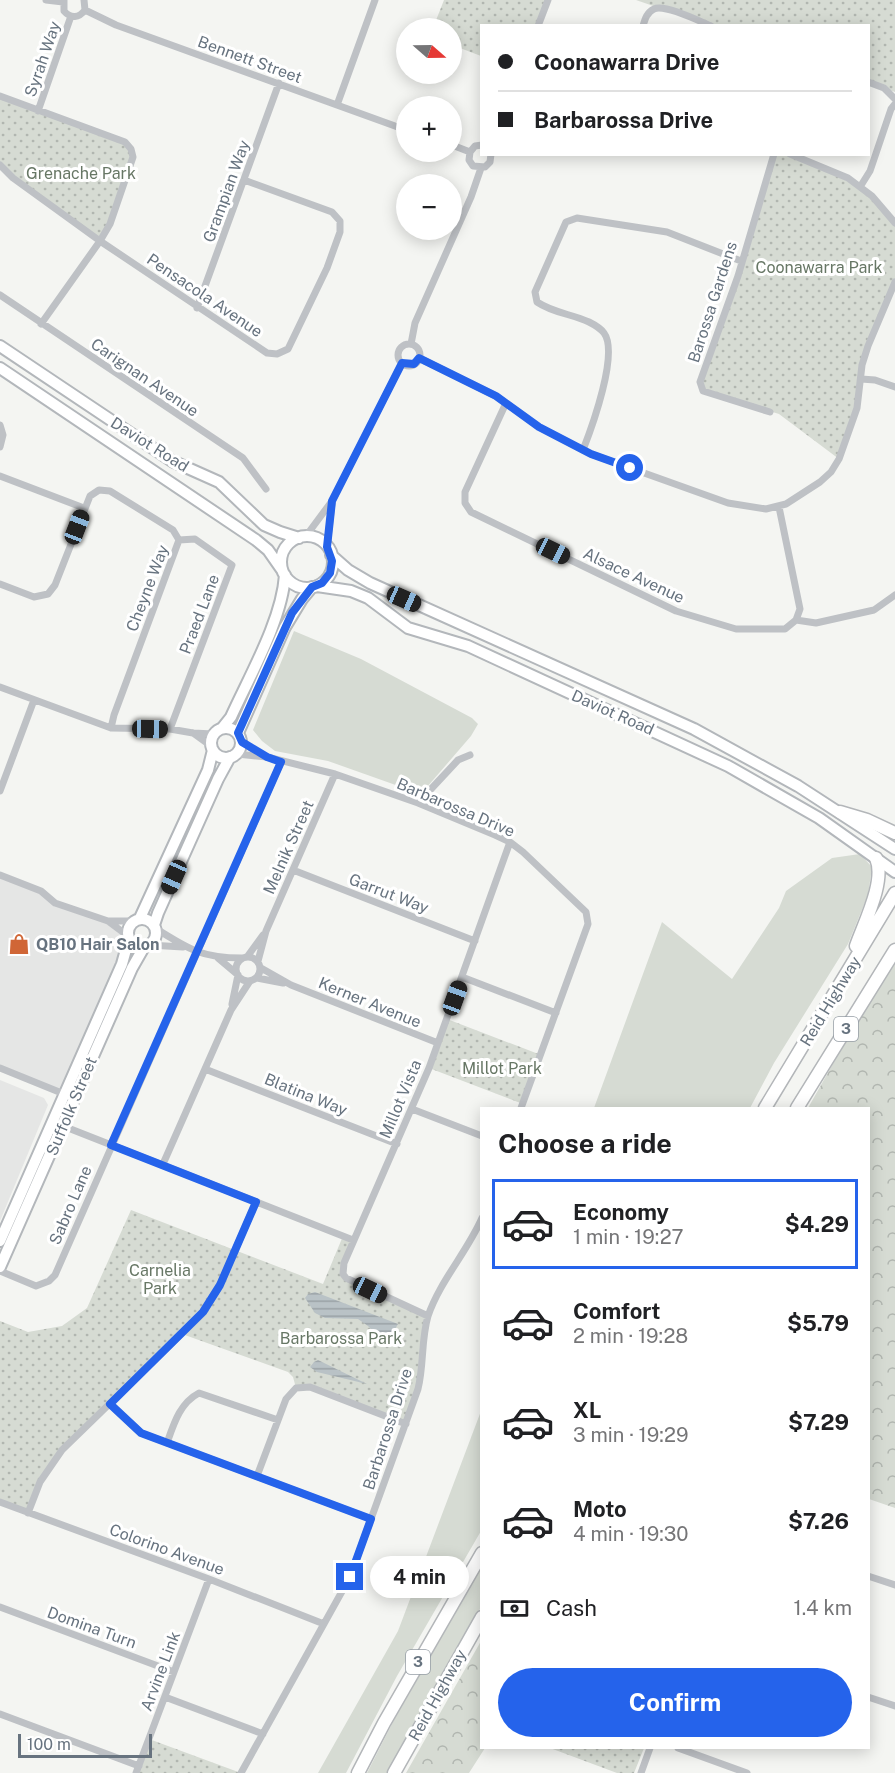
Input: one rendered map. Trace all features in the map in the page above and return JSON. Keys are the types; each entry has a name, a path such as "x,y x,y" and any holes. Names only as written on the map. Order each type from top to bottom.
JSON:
{"highway":[{"path":"840,812 867,820 895,833"},
{"path":"848,970 878,885 880,866 876,858"},
{"name":"Reid Highway","path":"766,1107 895,893"},
{"name":"Reid Highway","path":"798,1107 895,950"},
{"name":"Reid Highway","path":"358,1773 384,1723 480,1556"},
{"name":"Reid Highway","path":"394,1773 480,1621"}],"street":[{"path":"46,0 64,1 64,11 71,16 79,16 85,9 84,0"},
{"path":"337,105 375,0"},
{"path":"539,24 548,0"},
{"path":"644,24 646,16 654,9 664,8 706,24"},
{"name":"Bennett Street","path":"85,9 116,25 396,126"},
{"name":"Syrah Way","path":"38,111 71,16"},
{"name":"Grampian Way","path":"197,308 279,83"},
{"path":"870,83 884,88 895,99"},
{"path":"0,96 125,142 131,149 133,157 110,224 41,324"},
{"path":"860,187 870,171 891,109 895,104"},
{"path":"480,145 475,146 470,152 471,163 481,168"},
{"path":"462,149 470,152"},
{"path":"411,345 415,323 471,197 481,168 490,162 491,156"},
{"name":"Barossa Gardens","path":"770,412 703,391 700,382 738,276 773,156"},
{"path":"795,156 848,178 872,196 895,223"},
{"name":"Pensacola Avenue","path":"0,165 13,178 197,308 267,353 277,354 288,349 327,268 340,232 340,221 332,212 244,180"},
{"path":"583,450 603,394 608,346 604,334 590,322 546,309 537,302 535,292 566,222 576,218 667,232 741,261"},
{"path":"419,358 496,396 539,427 583,450 728,503 766,509 779,507 820,482 835,465 857,408 868,346 895,282"},
{"name":"Carignan Avenue","path":"0,295 243,458 266,489"},
{"path":"411,345 418,350 419,358 414,364 402,363 398,357 403,346 411,345"},
{"name":"Daviot Road","path":"0,346 172,461 219,482 264,525 280,532 303,537"},
{"path":"128,938 129,926 136,920 208,770 218,730 231,717 282,602 284,552 290,543 303,537 332,501 402,363"},
{"name":"Daviot Road","path":"0,369 256,540 268,550 284,572"},
{"path":"861,379 875,380 895,387"},
{"name":"Alsace Avenue","path":"506,403 465,492 465,503 471,512 676,611 736,629 784,629 796,620 816,622 874,610 895,595"},
{"path":"0,425 3,435 0,447"},
{"path":"0,476 84,508"},
{"name":"Cheyne Way","path":"0,584 34,597 48,594 55,585 84,508 90,496 99,490 110,491 172,530 179,540 111,728"},
{"path":"284,572 291,582 298,586 314,586 322,583 330,573 332,567 329,551 332,501"},
{"path":"779,507 800,609 796,620"},
{"path":"303,537 318,539 329,551"},
{"name":"Praed Lane","path":"170,729 232,565 195,539 179,540"},
{"name":"Daviot Road","path":"329,551 348,570 364,580 694,729 777,773 895,849"},
{"path":"147,946 155,937 158,913 218,779 234,756 285,627 302,599 314,586"},
{"name":"Daviot Road","path":"314,586 361,594 408,628 468,646 699,751 808,812 895,872"},
{"path":"0,687 111,728 170,729 193,733 231,728 240,738"},
{"path":"0,791 34,700"},
{"path":"193,733 220,757 234,756"},
{"name":"Barbarossa Drive","path":"240,738 267,757 281,762 306,765 418,802 510,842 582,906 588,917 588,924 521,1107"},
{"path":"418,802 459,760 470,755"},
{"name":"Barbarossa Drive","path":"234,756 267,757"},
{"name":"Sabro Lane","path":"0,1269 36,1286 52,1279 281,762"},
{"name":"Melnik Street","path":"259,964 266,930 335,774"},
{"name":"Millot Vista","path":"428,1316 346,1278 343,1274 344,1263 412,1109 510,842"},
{"name":"Garrut Way","path":"293,870 475,941"},
{"path":"0,875 41,891 55,903 108,921 148,920 185,947 197,952 218,958 245,957 259,964 254,980 231,1010 163,1164"},
{"path":"108,921 136,946 185,947"},
{"name":"Melnik Street","path":"245,957 266,930"},
{"name":"Suffolk Street","path":"0,1269 63,1126 69,1096 122,964 128,938"},
{"name":"Suffolk Street","path":"0,1240 132,968 147,946"},
{"path":"231,1010 237,965 245,957"},
{"path":"218,958 243,980 254,980"},
{"name":"Kerner Avenue","path":"259,964 291,985 438,1043"},
{"path":"462,977 556,1013"},
{"name":"Kerner Avenue","path":"254,980 291,985"},
{"path":"0,1068 69,1096"},
{"name":"Blatina Way","path":"205,1069 396,1144"},
{"path":"412,1109 480,1135"},
{"path":"63,1126 353,1240"},
{"path":"28,1513 40,1482 53,1460 203,1312 220,1285 256,1202"},
{"name":"Barbarossa Drive","path":"241,1773 350,1577 422,1376 428,1316 480,1222"},
{"path":"257,1476 290,1392 303,1387 310,1387 406,1424"},
{"path":"167,1443 177,1415 199,1393 278,1420"},
{"path":"110,1404 138,1430 167,1443 371,1519"},
{"name":"Colorino Avenue","path":"0,1502 324,1624"},
{"path":"870,1577 895,1585"},
{"name":"Arvine Link","path":"137,1770 209,1579"},
{"name":"Domina Turn","path":"0,1607 174,1672"},
{"path":"165,1697 263,1734"},
{"path":"870,1698 895,1706"},
{"path":"0,1714 137,1770"},
{"path":"641,1773 650,1749"},
{"path":"681,1749 747,1773"}],"shaded area":[{"path":"0,875 41,891 55,903 108,921 128,936 64,1094 0,1068"},
{"path":"0,1080 44,1098 48,1105 0,1221"},
{"path":"315,1292 398,1324 390,1338 374,1332 358,1319 325,1318 315,1313 305,1298 308,1294"},
{"path":"318,1360 367,1384 317,1372 310,1367"}],"green space":[{"path":"444,0 548,0 538,24 480,24 480,56 462,49 462,18 437,18"},
{"path":"636,0 895,0 895,92 870,83 870,24 705,24"},
{"name":"Grenache Park","path":"0,96 125,142 133,157 100,241 0,165"},
{"name":"Coonawarra Park","path":"774,156 792,156 860,187 895,223 895,282 868,346 857,408 839,459 779,414 703,391 702,381"},
{"path":"294,631 361,659 472,718 478,724 471,736 421,794 328,761 275,751 253,730"},
{"path":"860,854 872,867 868,895 848,944 774,1063 751,1107 594,1107 662,922 732,979 779,908 786,891 832,858"},
{"path":"895,954 895,1508 870,1499 870,1107 809,1107"},
{"name":"Millot Park","path":"447,1019 541,1055 523,1104 429,1068"},
{"path":"131,1210 323,1284 343,1236 353,1240 343,1274 428,1316 423,1358 406,1424 311,1387 296,1388 293,1377 288,1372 182,1334 53,1460 28,1513 0,1502 0,1321 28,1332 62,1326 87,1308"},
{"path":"480,1414 480,1533 397,1676 346,1773 318,1773 398,1631"},
{"path":"480,1570 480,1609 389,1773 367,1773 394,1720"},
{"path":"480,1643 480,1749 484,1749 469,1773 406,1773"},
{"path":"149,1739 241,1773 136,1773"},
{"path":"553,1749 644,1749 634,1773 617,1773"}],"place":[{"name":"QB10 Hair Salon","path":"19,944"}],"route":[{"path":"350,1577 371,1519 141,1433 110,1404 203,1312 220,1285 256,1202 111,1145 281,762 267,757 242,742 238,733 292,613 312,587 322,583 330,573 332,561 327,547 332,501 402,363 410,366 419,358 496,396 539,427 591,454 630,468"}],"park label":[{"name":"Carnelia Park","path":"160,1279"},
{"name":"Barbarossa Park","path":"341,1338"}]}
